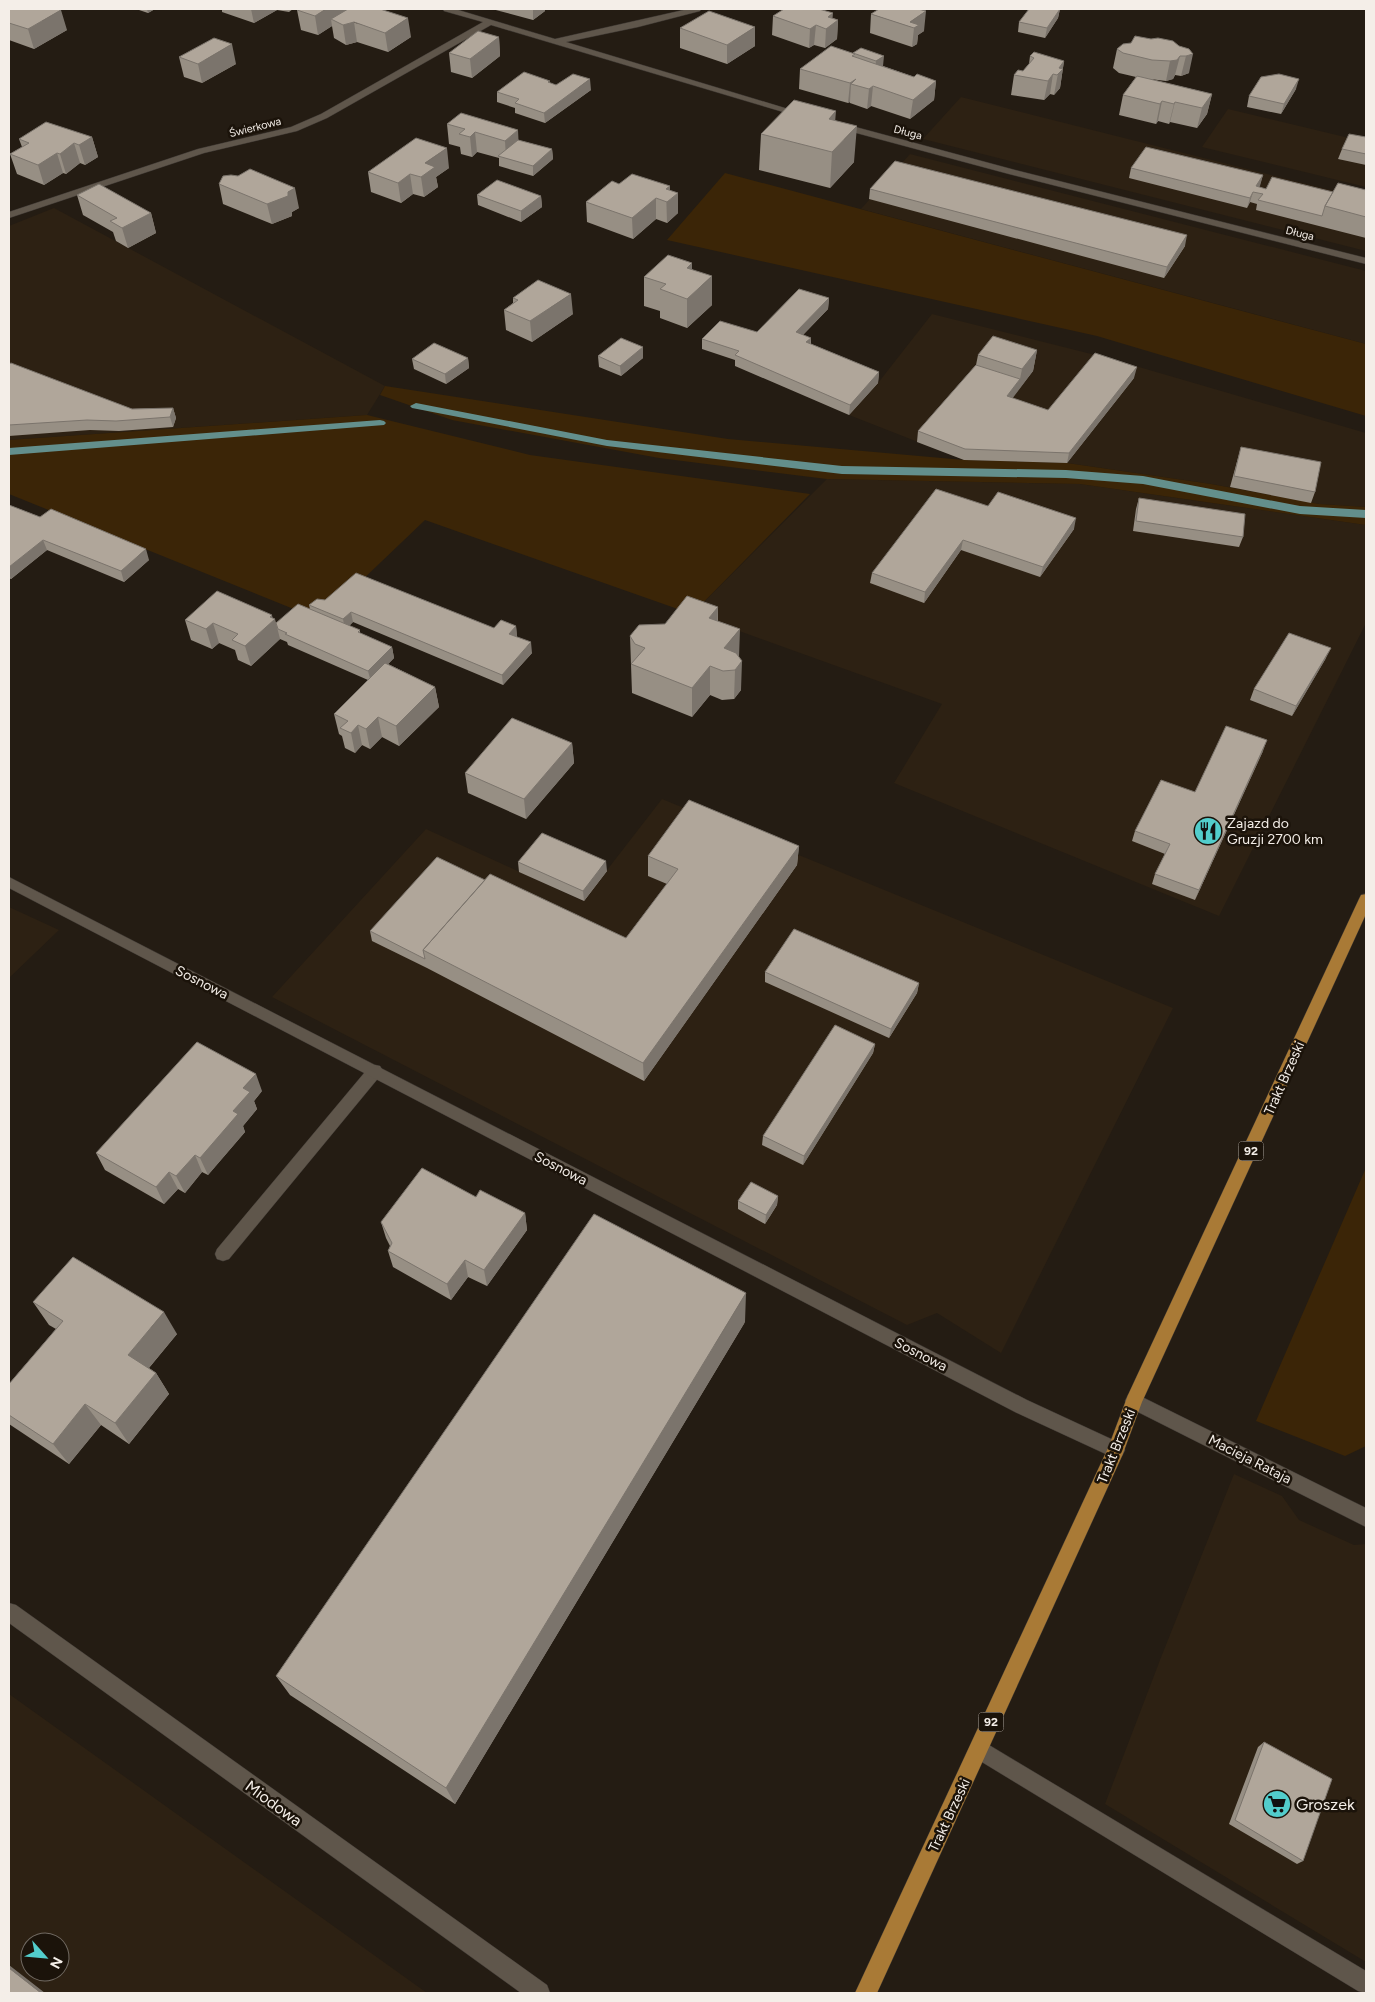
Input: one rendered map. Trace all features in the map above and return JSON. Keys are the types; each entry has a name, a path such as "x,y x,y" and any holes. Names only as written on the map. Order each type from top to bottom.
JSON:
{"main road":[{"name":"Trakt Brzeski","path":"866,1993 1116,1450 1134,1402 1366,899"}],"street":[{"path":"447,9 811,118"},
{"path":"554,41 638,24 697,9"},
{"name":"Świerkowa","path":"9,215 201,151 294,129 324,116 490,22"},
{"name":"Długa","path":"831,123 1012,172 1366,261"},
{"name":"Sosnowa","path":"9,882 1021,1406 1116,1450"},
{"path":"223,1254 375,1071"},
{"name":"Macieja Rataja","path":"1134,1402 1366,1518"},
{"name":"Miodowa","path":"9,1612 539,1993"},
{"path":"979,1749 1366,1983"}],"shaded area":[{"path":"961,97 1366,199 1366,251 923,139"},
{"path":"1228,109 1366,142 1366,187 1202,147"},
{"path":"910,154 1366,271 1366,344 861,209"},
{"path":"725,173 1366,344 1366,416 1097,336 667,240"},
{"path":"54,208 385,386 367,415 9,440 9,226"},
{"path":"932,314 1115,360 1366,433 1366,507 1319,504 1211,484 1067,463 964,460 849,415 878,383"},
{"path":"385,386 728,439 964,460 1067,463 1211,484 1319,504 1366,507 1366,525 1080,484 827,479 659,458 452,420 380,395"},
{"path":"367,415 530,455 810,494 692,614 425,520 358,584 311,616 9,494 9,440"},
{"path":"827,479 1080,484 1366,525 1366,623 1219,916 894,783 942,704 692,614"},
{"path":"662,799 1173,1008 1001,1353 937,1313 907,1325 272,997 426,829 583,901"},
{"path":"9,907 59,930 9,978"},
{"path":"1365,1170 1366,1446 1345,1456 1256,1421"},
{"path":"1234,1474 1282,1496 1299,1520 1354,1545 1366,1544 1366,1962 1105,1804"},
{"path":"9,1694 427,1993 9,1993"}],"building":[{"path":"9,9 61,10 28,29 9,23"},
{"path":"326,9 315,16 297,10"},
{"path":"348,9 380,9 408,18 385,33 354,22 343,25 331,19"},
{"path":"784,9 819,9 833,13 828,17 838,20 826,29 816,25 810,29 773,16"},
{"path":"879,9 918,9 926,11 910,22 919,25 914,28 871,14"},
{"path":"1029,9 1060,9 1047,28 1019,22"},
{"path":"709,11 755,27 727,45 680,28"},
{"path":"478,31 499,37 470,59 449,53"},
{"path":"1135,36 1173,41 1179,46 1189,49 1193,54 1180,56 1177,60 1152,60 1123,53 1117,49 1123,44 1131,43"},
{"path":"214,38 232,44 198,64 179,57"},
{"path":"831,46 855,54 852,56 914,77 917,74 936,81 913,100 873,86 869,89 851,84 856,79 850,83 800,69"},
{"path":"861,48 884,56 876,61 853,53"},
{"path":"1034,52 1064,61 1059,68 1063,69 1057,75 1053,74 1048,81 1014,75 1018,70 1023,71 1034,58 1030,56"},
{"path":"524,72 556,85 573,74 590,79 544,113 515,103 519,99 497,92"},
{"path":"1279,74 1299,79 1284,104 1249,96 1261,77"},
{"path":"1137,76 1212,94 1202,108 1175,102 1174,104 1162,101 1160,104 1123,95"},
{"path":"794,100 836,111 829,119 857,126 832,152 761,134"},
{"path":"461,113 518,130 505,141 475,132 470,137 459,134 465,129 447,124"},
{"path":"46,122 92,137 79,145 74,143 60,154 57,153 38,165 10,154 29,143 19,139"},
{"path":"1349,134 1366,137 1366,154 1342,149"},
{"path":"416,138 447,148 425,163 435,167 421,177 410,174 398,183 368,172"},
{"path":"518,140 552,149 533,166 498,156"},
{"path":"1146,147 1263,175 1256,186 1266,189 1272,177 1333,192 1322,216 1258,200 1263,194 1253,192 1250,198 1131,168"},
{"path":"895,161 1187,235 1167,267 870,189"},
{"path":"250,169 295,188 288,192 288,196 267,204 219,184 223,176 238,176"},
{"path":"632,174 670,186 666,189 678,193 667,202 656,198 632,218 586,202 612,181 619,184"},
{"path":"497,180 541,196 521,211 477,195"},
{"path":"1338,183 1366,190 1366,217 1325,206"},
{"path":"99,184 151,213 122,228 110,221 117,218 77,195"},
{"path":"668,255 692,263 687,268 712,276 687,299 660,289 666,284 644,277"},
{"path":"538,280 571,294 530,321 504,310 518,300 513,298"},
{"path":"799,289 829,298 796,332 811,338 806,342 879,372 850,405 735,355 739,351 702,339 720,321 757,332"},
{"path":"993,336 1037,350 1022,369 978,355"},
{"path":"621,338 643,347 620,366 598,356"},
{"path":"434,343 468,358 445,374 412,359"},
{"path":"1095,353 1137,367 1069,453 965,449 918,431 976,365 1020,379 1007,396 1048,410"},
{"path":"11,363 132,409 173,408 170,417 9,425 9,364"},
{"path":"1241,447 1321,462 1315,492 1234,476"},
{"path":"936,489 988,506 998,492 1076,518 1043,567 963,540 925,592 872,573"},
{"path":"1139,498 1245,514 1243,537 1136,521"},
{"path":"9,505 40,517 51,509 146,549 121,571 43,540 9,567"},
{"path":"356,573 494,628 501,620 516,626 509,634 531,642 502,675 351,612 343,619 309,605 317,599 325,600"},
{"path":"217,591 272,615 270,617 275,619 245,646 232,640 238,634 213,623 206,629 185,620"},
{"path":"687,596 718,607 709,618 740,629 724,648 736,653 742,661 735,670 723,671 710,666 692,688 631,664 645,648 635,644 630,636 639,625 665,624"},
{"path":"298,604 360,630 358,632 392,647 368,671 285,634 287,633 278,629 276,623"},
{"path":"1289,633 1331,648 1296,706 1254,689"},
{"path":"385,663 435,687 396,726 378,717 366,729 358,725 351,733 340,728 348,721 334,714"},
{"path":"512,718 572,743 524,799 465,773"},
{"path":"1226,726 1267,740 1199,890 1155,874 1170,844 1135,831 1161,780 1195,792"},
{"path":"689,800 799,846 643,1063 423,950 490,874 626,938 678,869 648,856"},
{"path":"542,833 606,861 583,891 518,862"},
{"path":"437,857 485,880 423,950 425,959 370,931"},
{"path":"794,929 919,983 891,1029 765,972"},
{"path":"835,1025 875,1044 804,1156 763,1136"},
{"path":"197,1042 256,1074 243,1088 250,1092 233,1111 238,1114 200,1158 195,1155 176,1176 169,1172 156,1187 96,1153"},
{"path":"422,1168 476,1197 480,1190 525,1213 484,1270 465,1260 447,1284 388,1251 392,1243 381,1222"},
{"path":"751,1182 778,1196 766,1215 738,1201"},
{"path":"594,1214 746,1293 446,1788 276,1676"},
{"path":"73,1257 164,1312 128,1355 156,1373 115,1423 85,1404 53,1444 9,1415 9,1384 63,1321 33,1302"},
{"name":"Groszek","path":"1264,1742 1332,1779 1303,1861 1235,1820"},
{"path":"9,1968 20,1977 20,1982 27,1982 41,1993 9,1993"}],"waterway":[{"path":"416,406 607,443 842,470 1066,474 1143,480 1300,510 1366,514"},
{"path":"9,452 380,423"}],"place":[{"name":"Zajazd do Gruzji 2700 km","path":"1208,831"},
{"name":"Groszek","path":"1277,1804"}]}
